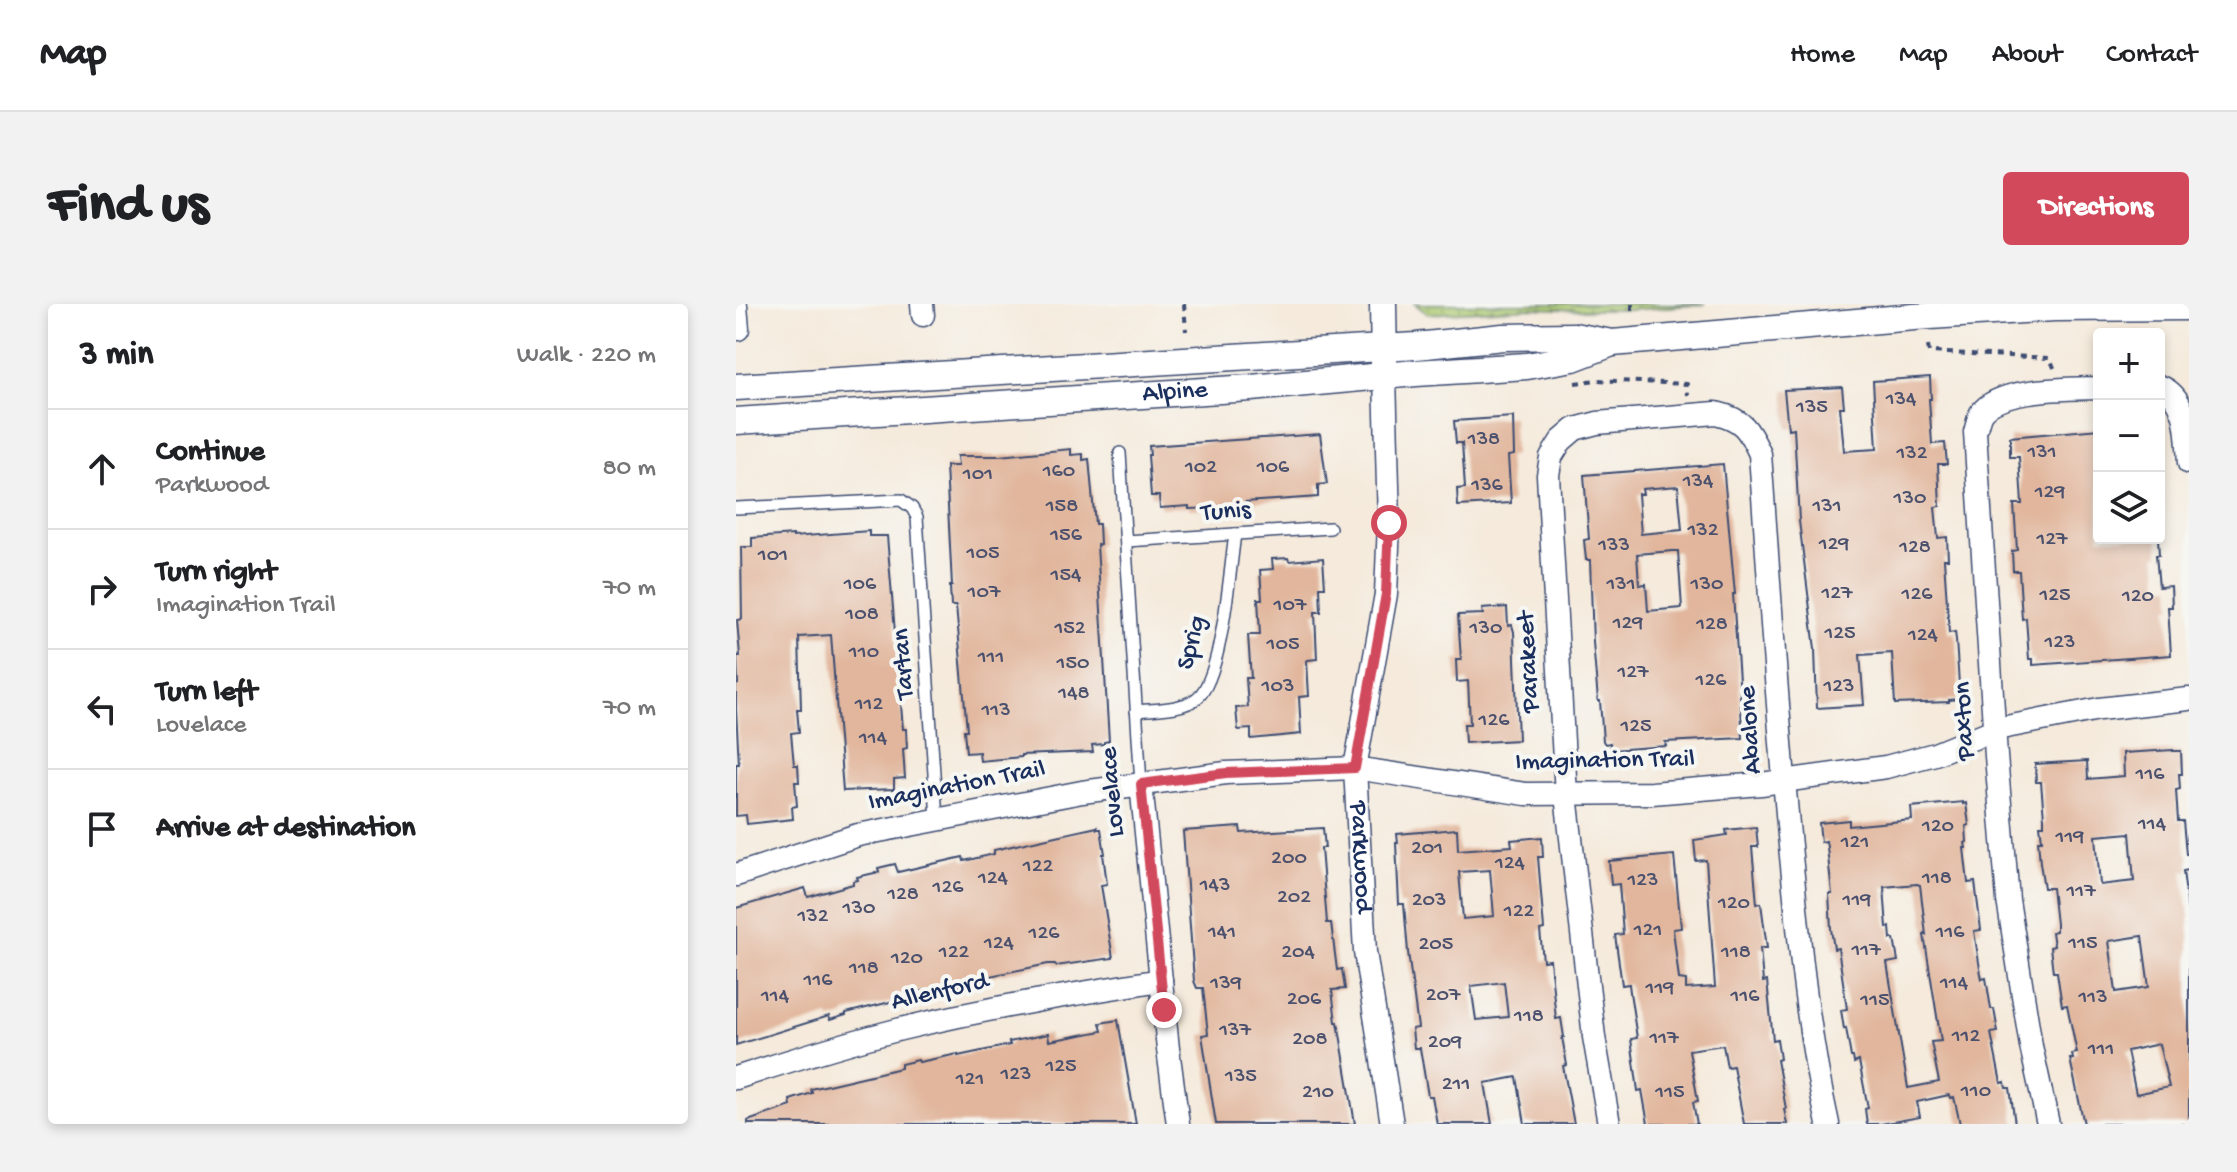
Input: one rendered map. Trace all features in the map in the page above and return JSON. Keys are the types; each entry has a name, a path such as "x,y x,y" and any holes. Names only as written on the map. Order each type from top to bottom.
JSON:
{"street":[{"name":"Parkwood","path":"1383,304 1389,523 1386,594 1355,768 1365,952 1392,1124"},
{"path":"736,306 738,329"},
{"name":"Alpine","path":"736,387 1416,346 1503,337 1574,336 1612,343 2054,308 2189,307"},
{"name":"Alpine","path":"736,421 1251,388 1527,366 1573,358 1612,343"},
{"name":"Paxton","path":"2048,1124 2031,1046 2008,900 1975,432 1981,413 1994,401 2010,394 2093,388"},
{"path":"2165,388 2181,404 2186,421 2189,463"},
{"name":"Abalone","path":"1656,417 1716,413 1735,418 1751,434 1760,454 1783,782 1802,969 1828,1124"},
{"name":"Parakeet","path":"1609,1124 1594,1037 1566,795 1548,475 1551,457 1561,441 1575,429 1597,423 1656,417"},
{"name":"Imagination Trail","path":"736,875 858,835 1082,792 1226,773 1355,768 1526,794 1652,793 1783,782 1886,767 1935,754 1996,729 2099,709 2189,699"},
{"name":"Lovelace","path":"1141,784 1178,1124"},
{"name":"Allenford","path":"736,1078 902,1029 1032,1001 1161,980"}],"lane":[{"name":"Lovelace","path":"1120,453 1141,784"},
{"name":"Tartan","path":"736,508 901,500 912,508 917,517 937,819"},
{"name":"Tunis","path":"1126,541 1330,528"},
{"name":"Sprig","path":"1136,711 1182,706 1198,698 1208,682 1216,662 1235,534"}],"path":[{"path":"1184,304 1186,331"},
{"path":"1632,304 1632,315"},
{"path":"1928,346 1929,352 2050,358 2056,372"},
{"path":"1564,385 1596,380 1687,384 1689,401"}],"green space":[{"path":"1415,304 1706,304 1629,310 1531,308 1428,314"}],"building":[{"path":"1930,377 1932,444 1945,443 1947,464 1938,464 1940,506 1935,507 1938,538 1947,537 1948,559 1944,559 1949,633 1955,632 1960,699 1895,704 1892,653 1860,655 1864,705 1817,708 1815,649 1799,521 1794,428 1788,429 1784,390 1842,387 1844,407 1840,407 1844,451 1877,449 1873,381"},
{"path":"1513,417 1514,455 1508,456 1511,503 1458,506 1457,489 1465,488 1462,443 1456,443 1454,421"},
{"path":"2093,430 2093,544 2158,544 2159,555 2156,555 2159,587 2171,586 2172,607 2168,607 2171,655 2033,665 2033,659 2029,659 2026,618 2022,619 2019,571 2013,571 2012,551 2017,550 2014,504 2022,504 2019,457 2010,457 2010,437"},
{"path":"1320,434 1327,484 1318,485 1318,497 1245,502 1246,507 1189,509 1189,506 1160,508 1159,496 1151,496 1149,446"},
{"path":"1071,449 1071,455 1083,454 1083,460 1089,459 1095,524 1099,524 1100,544 1097,545 1109,741 1092,745 1093,752 1021,755 980,761 979,752 966,753 964,730 967,730 956,606 951,606 946,466 958,466 957,456 999,456"},
{"path":"1723,464 1735,594 1743,738 1665,742 1666,746 1611,750 1610,743 1603,741 1593,642 1590,560 1586,560 1584,540 1589,539 1584,475","holes":["1678,486 1682,530 1641,534 1638,494 1643,494 1642,489","1678,551 1682,608 1648,611 1646,584 1639,585 1637,554"]},
{"path":"869,531 869,536 887,536 903,729 906,729 907,748 903,749 905,778 894,779 894,789 843,791 831,635 799,637 801,709 797,709 799,732 791,733 794,765 798,765 799,782 795,782 797,806 792,807 793,819 747,824 746,815 736,816 736,764 739,764 736,685 737,656 740,656 737,620 742,619 741,547 752,547 752,538"},
{"path":"1288,558 1289,561 1323,558 1325,587 1320,587 1321,612 1315,612 1317,659 1307,661 1309,696 1299,697 1301,734 1251,739 1251,729 1238,730 1236,708 1248,707 1246,678 1251,678 1248,635 1260,635 1260,570 1273,569 1272,559"},
{"path":"1507,607 1508,626 1512,625 1514,632 1518,740 1465,743 1464,724 1470,724 1468,681 1457,682 1456,660 1461,660 1458,615 1483,614 1482,609"},
{"path":"2181,751 2182,774 2179,774 2180,789 2176,790 2178,821 2183,821 2186,854 2189,854 2189,870 2183,871 2189,918 2189,1124 2084,1124 2070,1059 2073,1059 2072,1054 2077,1053 2067,1005 2062,1006 2057,972 2053,972 2050,947 2054,946 2052,932 2056,931 2056,924 2052,888 2044,888 2040,863 2038,840 2042,840 2040,825 2044,825 2044,818 2041,782 2036,782 2035,764 2087,761 2088,779 2124,776 2123,753","holes":["2130,833 2134,881 2100,885 2096,836","2142,936 2149,987 2116,992 2109,941","2159,1044 2169,1087 2136,1094 2127,1051"]},
{"path":"1966,803 1969,825 1966,826 1967,842 1964,848 1968,883 1975,882 1981,930 1974,931 1982,979 1986,978 1991,1009 1994,1009 1998,1032 1991,1033 2001,1083 2005,1082 2006,1088 2010,1088 2015,1124 1960,1124 1954,1097 1950,1098 1949,1095 1917,1102 1920,1117 1867,1124 1865,1109 1868,1108 1859,1061 1854,1063 1851,1057 1844,1029 1841,1010 1847,1009 1838,948 1834,949 1831,929 1829,894 1832,894 1827,847 1826,841 1821,842 1819,823 1849,820 1849,826 1912,820 1911,807","holes":["1920,885 1924,935 1941,1041 1931,1042 1939,1082 1908,1088 1887,963 1898,961 1894,939 1891,939 1890,927 1887,928 1884,887"]},
{"path":"1097,827 1101,829 1105,854 1107,884 1101,885 1113,958 1056,966 1048,964 961,982 961,986 941,987 893,998 894,1001 830,1020 829,1016 736,1045 736,908 805,888 808,897 853,884 857,877 895,864 898,872 963,857 964,861 994,854 994,850"},
{"path":"1240,827 1241,833 1323,828 1325,848 1321,848 1327,923 1331,923 1337,970 1342,969 1345,989 1332,990 1355,1124 1216,1124 1202,1035 1208,1034 1203,988 1197,988 1194,981 1183,831"},
{"path":"1756,827 1758,847 1752,847 1757,904 1761,903 1767,948 1760,948 1763,982 1767,981 1773,1040 1777,1039 1780,1059 1777,1060 1787,1124 1744,1124 1733,1066 1727,1067 1723,1045 1689,1050 1698,1101 1693,1102 1697,1124 1648,1124 1642,1090 1638,1091 1631,1039 1637,1038 1629,984 1622,985 1615,935 1623,934 1619,884 1611,885 1609,861 1674,855 1681,928 1673,929 1679,979 1686,980 1686,989 1715,987 1706,860 1696,861 1694,840 1727,835 1726,830"},
{"path":"1457,829 1458,850 1512,846 1511,840 1542,837 1543,857 1538,857 1544,929 1540,930 1543,961 1550,960 1556,1019 1561,1018 1564,1037 1567,1065 1563,1066 1574,1124 1525,1124 1517,1077 1485,1083 1492,1124 1437,1124 1432,1096 1428,1096 1420,1048 1414,1048 1412,1029 1418,1028 1404,904 1399,904 1397,834","holes":["1490,870 1494,916 1463,919 1459,872","1504,982 1508,1017 1476,1020 1471,986"]},
{"path":"1118,1020 1136,1124 748,1124 748,1121 791,1106 790,1100 812,1093 811,1089 901,1068 901,1064 918,1060 958,1056 1048,1034 1049,1041 1102,1031 1100,1023"}],"route":[{"path":"1164,1010 1141,784 1226,773 1355,768 1386,594 1389,523"}]}
